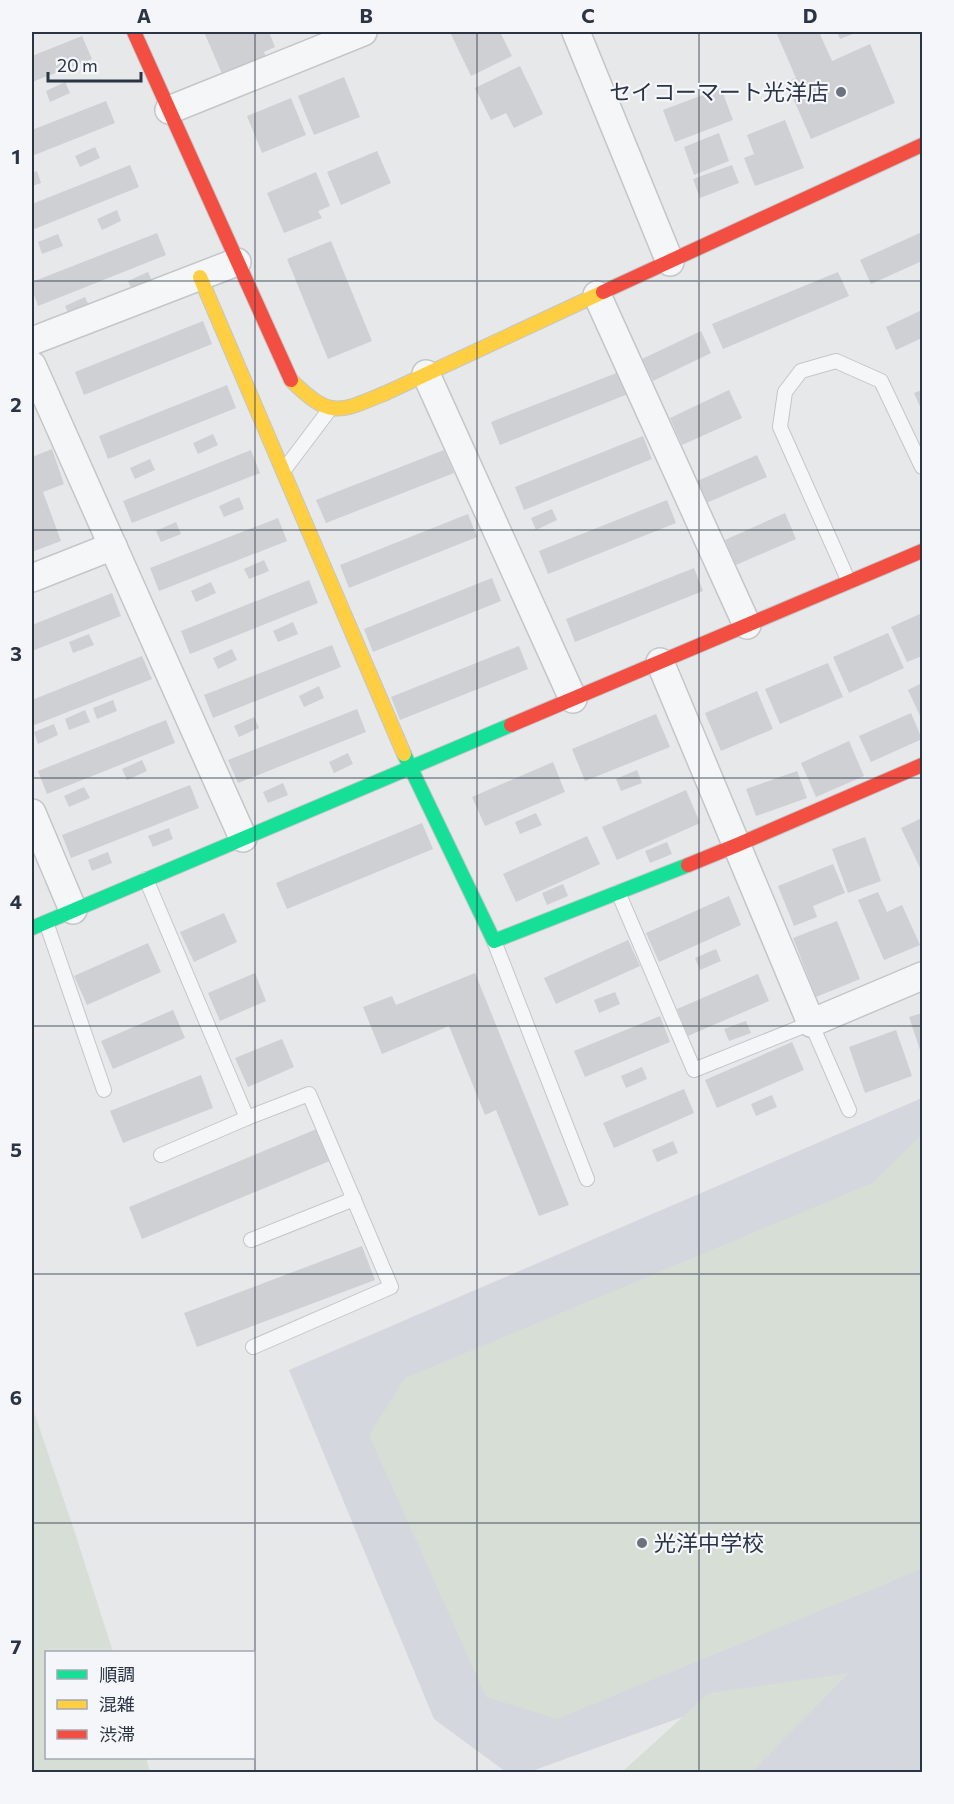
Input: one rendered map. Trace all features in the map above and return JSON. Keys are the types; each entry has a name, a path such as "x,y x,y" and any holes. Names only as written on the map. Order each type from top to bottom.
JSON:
{"street":[{"path":"134,32 289,378 308,397 330,409 349,407 388,392 922,145"},
{"path":"169,110 363,32"},
{"path":"576,32 670,261"},
{"path":"32,340 237,262"},
{"path":"200,276 410,768 494,941 736,844 922,765"},
{"path":"597,295 747,625"},
{"path":"32,364 243,838"},
{"path":"426,374 573,699"},
{"path":"32,578 112,546"},
{"path":"32,928 922,551"},
{"path":"660,662 811,1023 922,976"},
{"path":"32,813 73,910"}],"lane":[{"path":"849,582 780,427 784,392 801,371 836,361 881,381 922,467"},
{"path":"283,471 330,409"},
{"path":"146,879 247,1118"},
{"path":"618,892 694,1070 811,1023 849,1110"},
{"path":"46,922 104,1090"},
{"path":"494,941 587,1179"},
{"path":"161,1155 309,1094 391,1287 253,1347"},
{"path":"251,1240 354,1199"}],"shaded area":[{"name":"光洋中学校","path":"922,1098 922,1772 713,1772 688,1715 529,1772 506,1772 434,1719 289,1370"},
{"name":"光洋中学校","path":"922,1134 922,1569 557,1719 486,1697 369,1435 405,1378 872,1183"},
{"path":"32,1406 113,1651 45,1651 45,1759 146,1759 150,1772 32,1772"},
{"path":"849,1673 752,1772 622,1772 709,1693"}],"building":[{"path":"204,32 269,32 275,47 264,52 266,57 223,76"},
{"path":"450,32 500,32 512,56 471,76"},
{"name":"セイコーマート光洋店","path":"776,32 819,32 832,61 870,44 895,103 811,139 786,82 796,78"},
{"path":"837,32 858,32 840,39"},
{"path":"82,36 92,59 32,82 32,56"},
{"path":"520,66 543,114 514,128 506,113 491,120 475,88"},
{"path":"344,77 360,117 314,135 298,96"},
{"path":"65,82 70,93 50,102 46,91"},
{"path":"721,88 733,120 675,142 663,110"},
{"path":"291,98 306,135 262,153 247,116"},
{"path":"106,101 115,123 32,156 32,130"},
{"path":"785,120 804,168 755,186 744,158 754,154 747,135"},
{"path":"719,133 729,161 694,175 684,147"},
{"path":"95,147 100,158 80,167 75,156"},
{"path":"377,151 391,183 341,205 327,172"},
{"path":"130,165 139,187 32,230 32,204"},
{"path":"732,165 739,183 700,198 693,179"},
{"path":"37,171 41,183 32,186 32,173"},
{"path":"316,172 330,206 318,211 322,218 284,233 267,193"},
{"path":"117,210 121,221 102,230 97,219"},
{"path":"922,232 922,261 871,284 860,260"},
{"path":"157,233 166,255 38,306 32,282"},
{"path":"58,234 63,246 42,254 38,242"},
{"path":"331,241 372,341 328,359 287,259"},
{"path":"148,272 153,283 133,292 128,281"},
{"path":"838,272 849,296 723,349 712,324"},
{"path":"85,297 90,308 70,317 65,306"},
{"path":"922,310 922,338 896,350 886,327"},
{"path":"203,321 212,344 84,395 75,372"},
{"path":"701,331 711,353 653,381 642,359"},
{"path":"619,372 628,394 500,445 491,422"},
{"path":"227,385 236,408 108,459 99,436"},
{"path":"729,390 742,418 682,445 670,418"},
{"path":"922,390 922,411 914,393"},
{"path":"213,434 218,445 198,454 193,443"},
{"path":"643,436 652,459 524,510 515,487"},
{"path":"52,449 64,484 43,492 61,541 32,552 32,457"},
{"path":"251,450 260,473 132,523 123,501"},
{"path":"444,450 454,473 326,523 316,500"},
{"path":"757,455 767,477 704,504 695,482"},
{"path":"150,459 155,470 135,479 130,468"},
{"path":"239,497 244,509 224,517 219,506"},
{"path":"667,500 676,523 548,574 539,551"},
{"path":"552,509 557,520 536,530 531,518"},
{"path":"785,513 796,539 736,565 725,540"},
{"path":"468,514 477,537 349,588 340,565"},
{"path":"278,518 287,541 159,591 150,568"},
{"path":"176,522 181,534 161,542 156,531"},
{"path":"264,560 269,571 249,579 244,569"},
{"path":"694,568 703,591 575,642 566,619"},
{"path":"492,578 501,601 373,652 364,629"},
{"path":"309,580 318,603 190,654 181,631"},
{"path":"211,582 216,593 196,602 191,591"},
{"path":"112,593 121,616 32,651 32,625"},
{"path":"922,613 922,656 907,662 891,627"},
{"path":"293,622 298,634 278,642 273,631"},
{"path":"888,633 904,668 849,693 833,657"},
{"path":"89,634 94,645 73,653 69,642"},
{"path":"332,645 341,667 213,718 204,695"},
{"path":"519,646 528,669 400,720 391,697"},
{"path":"232,649 237,660 218,669 213,658"},
{"path":"142,656 152,679 32,726 32,700"},
{"path":"828,663 843,697 780,724 765,689"},
{"path":"922,683 922,720 908,690"},
{"path":"319,686 324,698 304,707 299,696"},
{"path":"757,691 773,729 721,751 705,713"},
{"path":"113,700 117,711 97,719 93,708"},
{"path":"357,709 366,732 238,783 228,760"},
{"path":"85,710 90,722 69,730 65,719"},
{"path":"911,713 922,739 871,762 859,736"},
{"path":"656,714 670,747 585,781 572,749"},
{"path":"254,717 259,728 239,737 234,726"},
{"path":"166,720 175,743 47,794 38,771"},
{"path":"54,724 58,735 38,744 34,732"},
{"path":"849,741 864,776 816,797 801,763"},
{"path":"348,753 353,764 334,773 329,762"},
{"path":"142,760 147,771 127,780 122,769"},
{"path":"553,762 565,792 485,826 472,797"},
{"path":"637,770 642,783 621,791 616,779"},
{"path":"797,771 807,798 756,816 746,789"},
{"path":"283,783 288,795 268,803 263,792"},
{"path":"190,785 199,808 71,858 62,835"},
{"path":"84,787 90,798 69,807 64,796"},
{"path":"686,790 700,823 617,860 602,827"},
{"path":"536,813 542,825 520,834 515,822"},
{"path":"922,818 922,872 901,828"},
{"path":"422,823 433,849 287,909 276,883"},
{"path":"169,828 173,839 153,847 148,836"},
{"path":"587,836 600,864 516,902 503,874"},
{"path":"865,837 881,881 848,893 832,849"},
{"path":"667,842 672,854 650,863 645,851"},
{"path":"108,852 112,863 92,871 88,860"},
{"path":"833,864 845,893 813,906 817,917 794,926 778,886"},
{"path":"563,884 568,896 547,905 542,893"},
{"path":"878,892 887,912 902,905 920,945 884,960 858,900"},
{"path":"729,896 741,925 659,962 646,933"},
{"path":"224,913 237,942 194,962 180,932"},
{"path":"837,921 860,979 816,997 793,938"},
{"path":"628,940 640,966 556,1004 544,978"},
{"path":"148,943 161,972 87,1005 74,976"},
{"path":"716,949 721,961 700,970 695,958"},
{"path":"255,973 266,1001 220,1021 208,993"},
{"path":"475,973 569,1205 539,1216 496,1110 485,1115 449,1026 382,1054 363,1007 392,996 396,1005"},
{"path":"758,974 769,1001 688,1036 677,1009"},
{"path":"615,992 620,1004 599,1013 594,1000"},
{"path":"173,1010 185,1038 113,1069 101,1041"},
{"path":"922,1013 922,1056 909,1017"},
{"path":"660,1016 670,1042 585,1077 574,1051"},
{"path":"746,1021 751,1033 729,1041 724,1029"},
{"path":"896,1030 912,1076 865,1093 849,1047"},
{"path":"282,1039 294,1067 248,1087 235,1058"},
{"path":"792,1042 804,1070 717,1108 705,1080"},
{"path":"642,1067 647,1079 626,1088 621,1076"},
{"path":"201,1075 213,1108 123,1143 110,1111"},
{"path":"684,1089 694,1113 614,1148 603,1123"},
{"path":"772,1095 777,1107 756,1116 751,1104"},
{"path":"319,1128 332,1160 142,1239 129,1207"},
{"path":"673,1141 678,1153 657,1162 652,1150"},
{"path":"362,1246 375,1280 197,1347 184,1313"}],"traffic: fast":[{"path":"32,928 511,725"},
{"path":"404,754 494,941 688,865"}],"traffic: slow":[{"path":"200,277 404,754"},
{"path":"291,380 316,402 327,407 347,408 388,392 603,292"}],"traffic: jam":[{"path":"134,32 291,380"},
{"path":"603,292 922,145"},
{"path":"511,725 922,551"},
{"path":"688,865 922,765"}],"place":[{"name":"セイコーマート光洋店","path":"841,92"},
{"name":"光洋中学校","path":"642,1543"}]}
